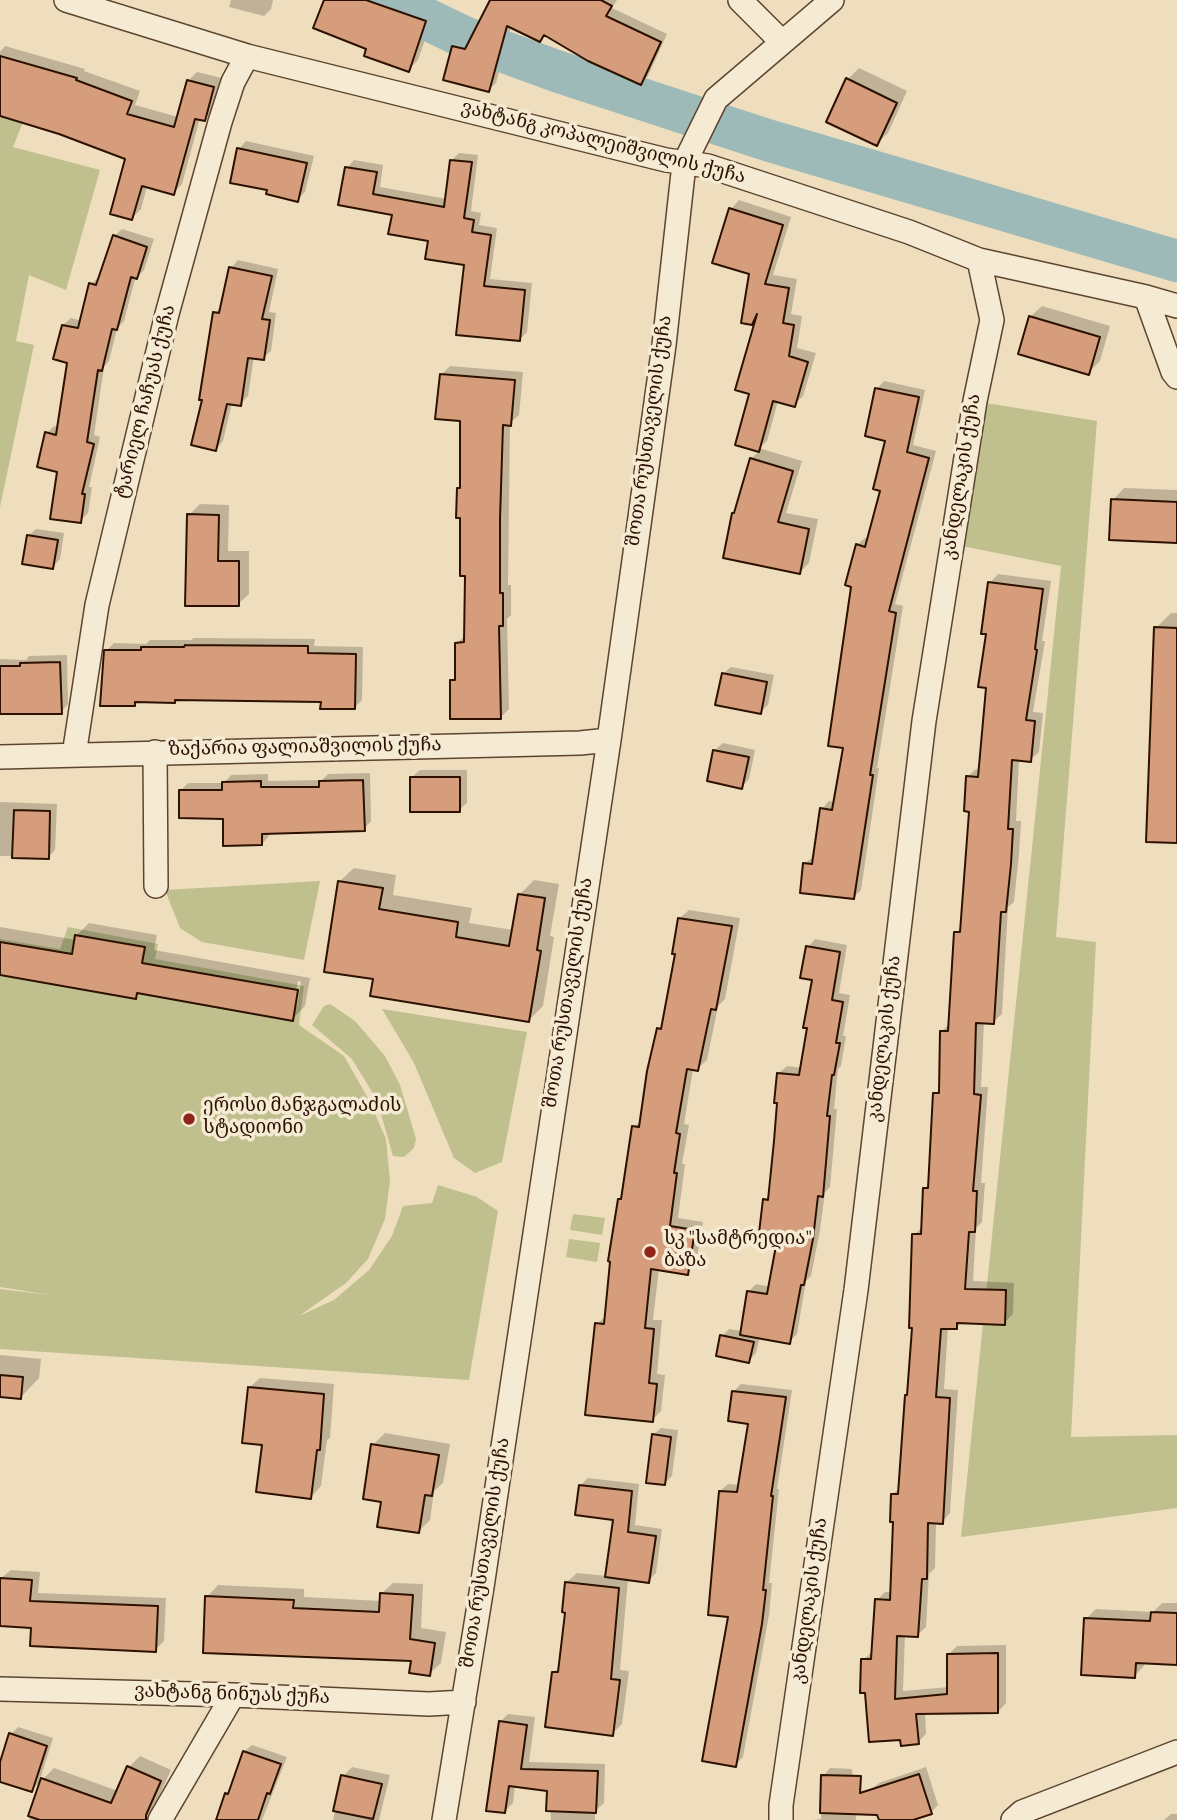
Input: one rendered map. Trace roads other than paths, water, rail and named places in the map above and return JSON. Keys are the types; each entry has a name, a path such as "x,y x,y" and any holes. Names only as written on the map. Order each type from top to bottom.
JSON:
{"street":[{"name":"ვახტანგ კოპალეიშვილის ქუჩა","path":"66,0 247,56 684,164 708,166 909,232 979,260 1177,306"},
{"path":"740,0 781,41 832,0"},
{"name":"შოთა რუსთაველის ქუჩა","path":"444,1820 609,740 662,358 684,164 716,99 781,41"},
{"name":"ტარიელ ჩაჩუას ქუჩა","path":"75,755 97,605 167,314 220,122 233,82 247,56"},
{"name":"კანდელაკის ქუჩა","path":"781,1820 856,1290 924,721 975,401 992,320 979,260"},
{"path":"1146,297 1177,377"},
{"name":"ზაქარია ფალიაშვილის ქუჩა","path":"0,757 609,740"},
{"path":"155,752 156,886"},
{"name":"ვახტანგ ნინუას ქუჩა","path":"0,1689 233,1695 429,1704 464,1702"},
{"path":"160,1820 233,1695"},
{"path":"1013,1820 1022,1812 1177,1752"}],"waterway":[{"path":"387,0 466,38 559,72 767,140 1177,261"}],"place":[{"name":"ეროსი მანჯგალაძის სტადიონი","path":"189,1119"},
{"name":"სკ \"სამტრედია\" ბაზა","path":"650,1252"}]}
